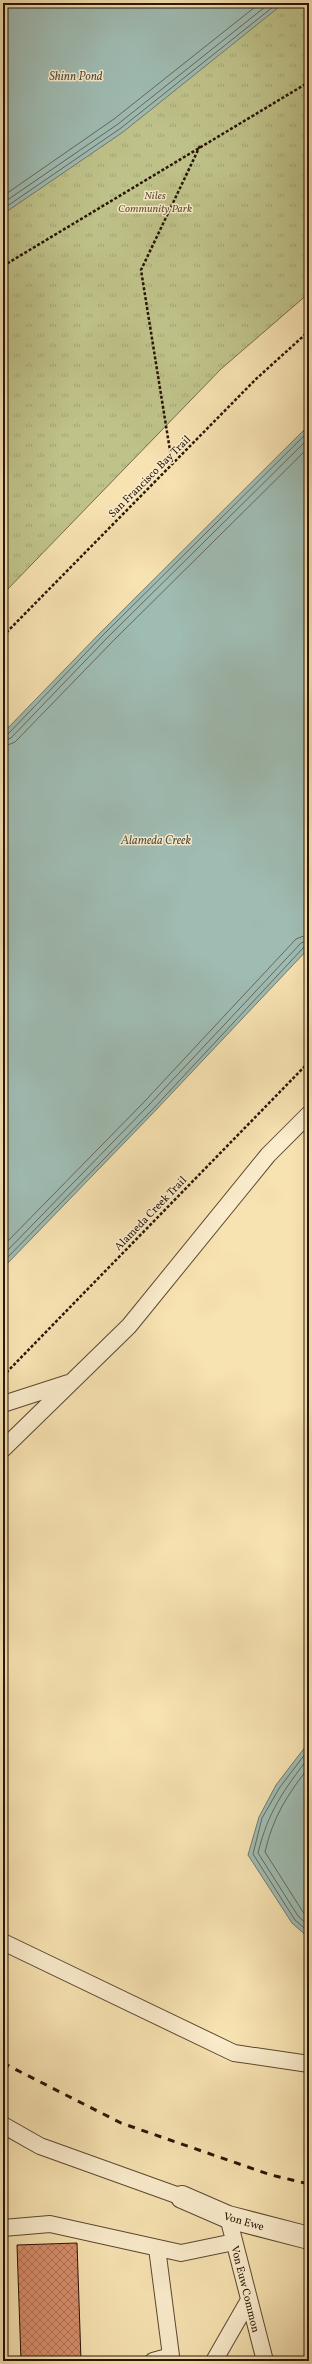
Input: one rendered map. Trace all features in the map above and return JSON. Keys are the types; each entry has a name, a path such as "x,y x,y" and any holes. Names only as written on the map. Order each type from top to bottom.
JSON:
{"street":[{"name":"Von Ewe","path":"182,2197 228,2217 309,2238"}],"lane":[{"path":"3,1449 129,1326 268,1155 309,1114"},
{"path":"3,1404 72,1381"},
{"path":"3,1942 234,2053 309,2064"},
{"path":"3,2125 40,2146 182,2197"},
{"name":"Von Euw Common","path":"228,2217 265,2361"},
{"path":"3,2228 50,2224 181,2253 234,2242"},
{"path":"153,2361 171,2356 157,2248"},
{"path":"214,2361 249,2300"}],"path":[{"path":"3,266 201,145 309,82"},
{"path":"172,464 141,270 201,145"},
{"name":"San Francisco Bay Trail","path":"3,636 256,380 309,331"},
{"name":"Alameda Creek Trail","path":"3,1376 309,1062"}],"green space":[{"name":"Niles Community Park","path":"3,3 309,3 309,293 221,369 3,594"}],"water":[{"name":"Shinn Pond","path":"3,3 284,3 123,132 3,214"},
{"name":"Alameda Creek","path":"309,425 309,948 154,1112 3,1268 3,733 102,631"},
{"path":"309,1742 309,1938 292,1923 248,1855 259,1817 276,1785"}],"building":[{"path":"77,2243 81,2361 21,2361 17,2245"}],"railway":[{"path":"3,2063 121,2123 271,2175 309,2184"}]}
